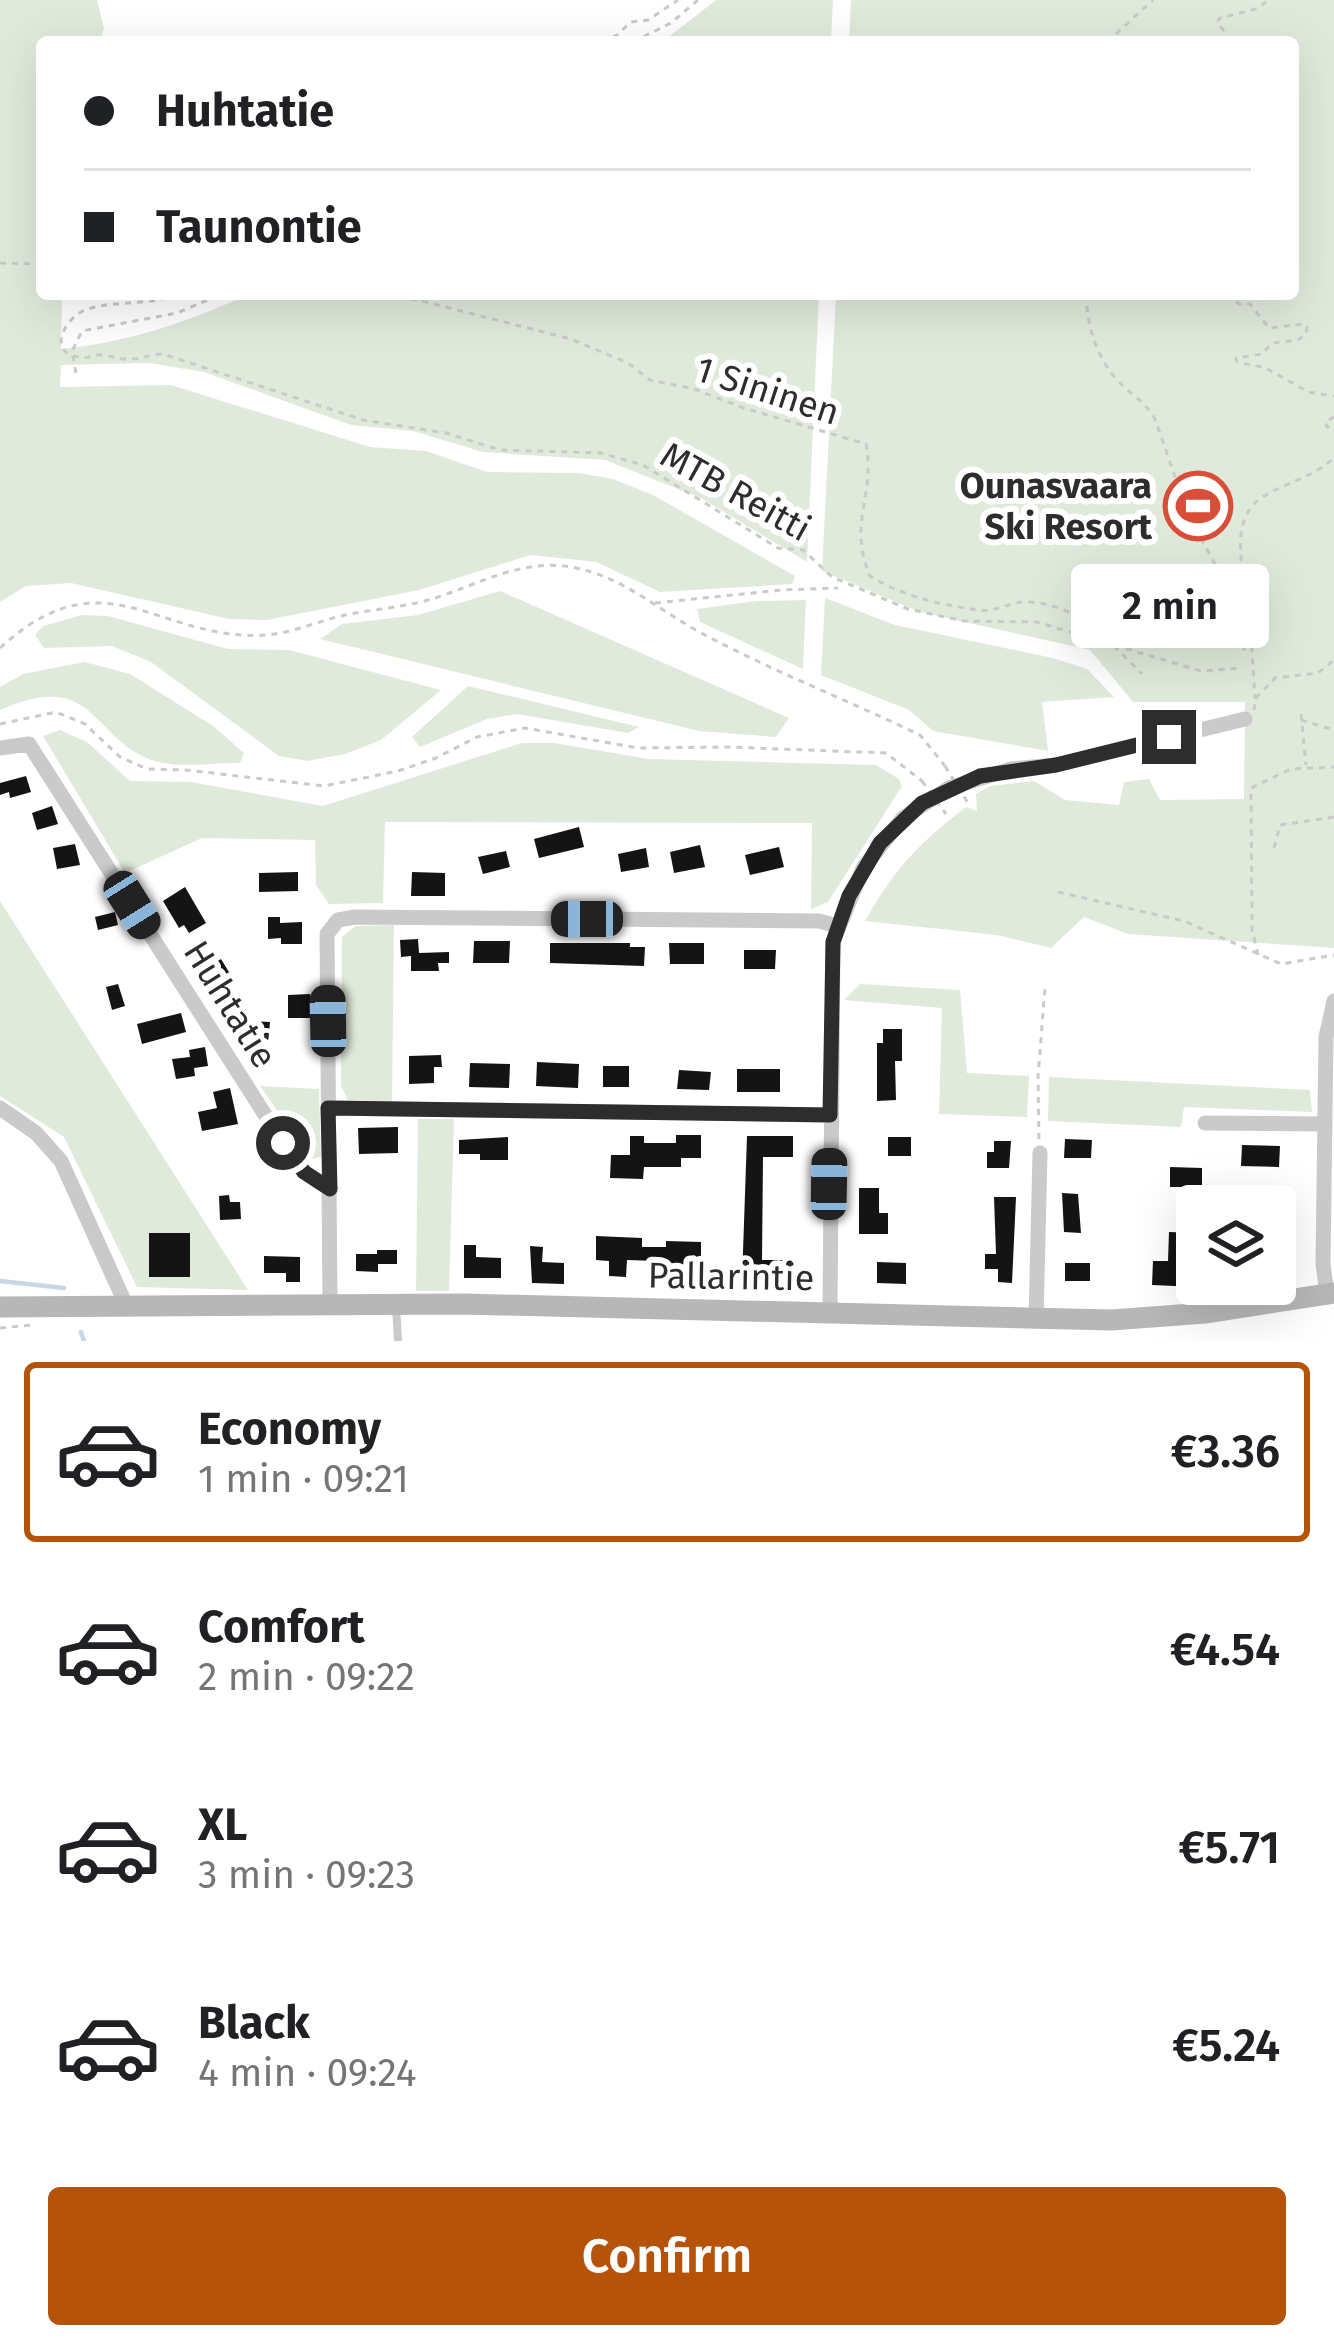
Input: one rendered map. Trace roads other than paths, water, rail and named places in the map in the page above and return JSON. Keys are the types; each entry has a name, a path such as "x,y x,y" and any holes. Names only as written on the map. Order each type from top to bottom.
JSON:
{"street":[{"path":"830,1311 831,975 838,926 863,868 880,843 903,818 949,788 995,772 1056,765 1249,718"},
{"name":"Huhtatie","path":"0,748 29,744 283,1143 304,1172 330,1189"},
{"path":"330,1304 327,934 338,920 355,916 819,921 838,926"},
{"path":"1331,1293 1323,1264 1326,1037 1333,1001"},
{"path":"0,1108 36,1133 61,1161 125,1305"},
{"path":"328,1108 830,1115"},
{"path":"1205,1123 1325,1124"},
{"path":"1036,1320 1040,1153"},
{"name":"Pallarintie","path":"0,1307 396,1304 830,1311 1036,1320 1188,1315 1331,1293"}],"lane":[{"path":"396,1304 398,1341"}],"waterway":[{"path":"0,1281 64,1288"},
{"path":"81,1332 84,1341"}],"place":[{"name":"Ounasvaara Ski Resort","path":"1198,506"}]}
